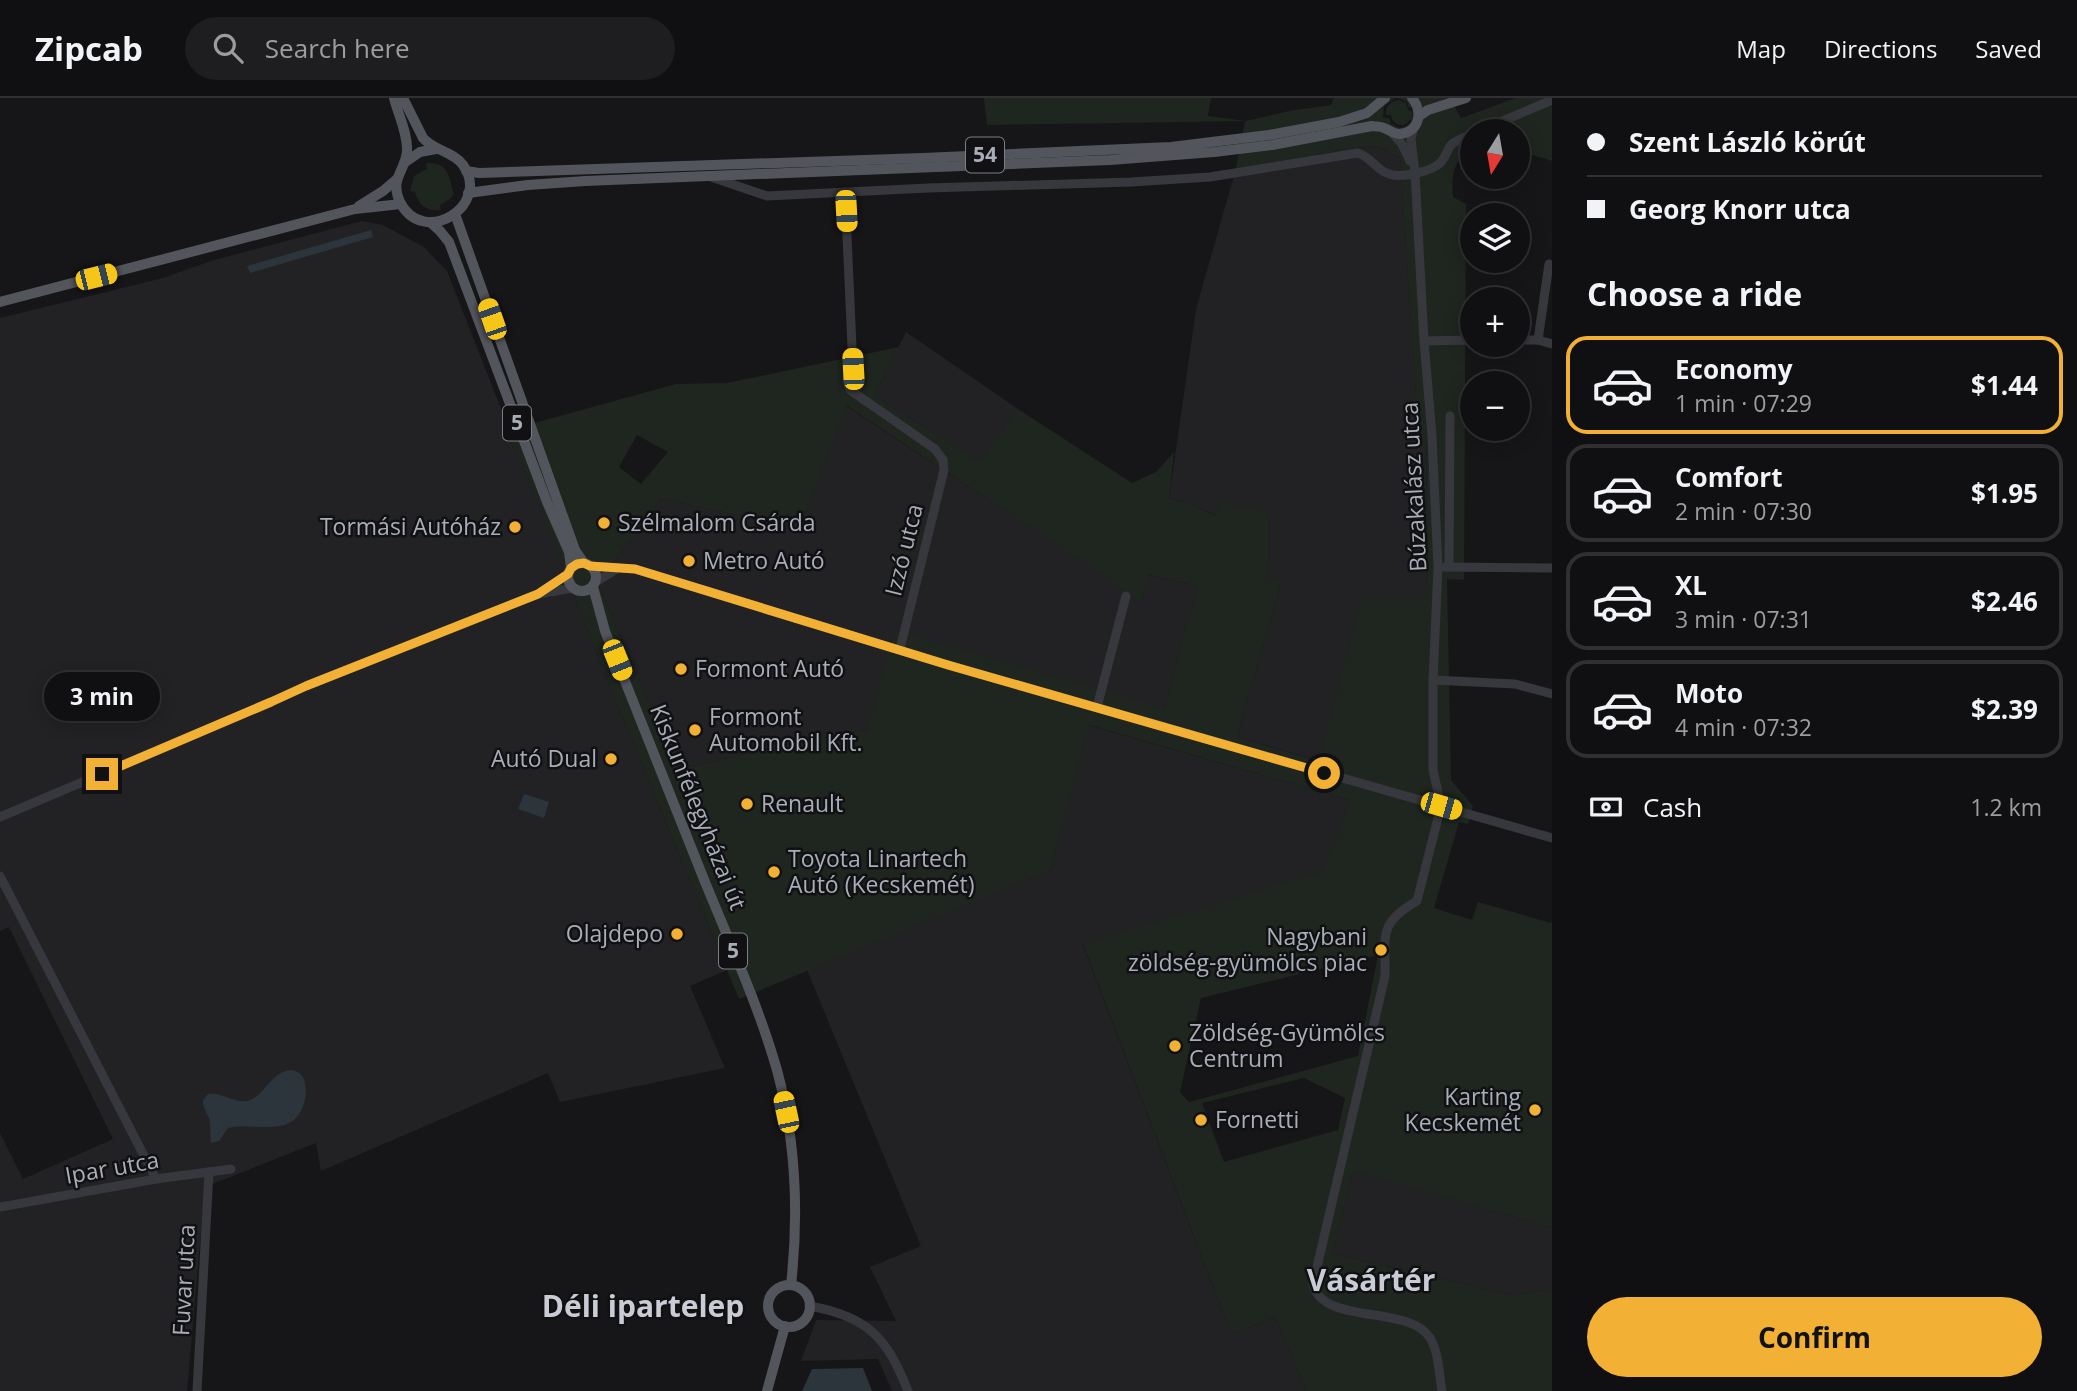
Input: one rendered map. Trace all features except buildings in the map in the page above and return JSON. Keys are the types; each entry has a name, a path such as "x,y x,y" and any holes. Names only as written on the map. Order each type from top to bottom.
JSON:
{"main road":[{"path":"0,302 355,209 401,204 397,195 397,179 407,154 407,144 394,98"},
{"path":"403,98 423,138 439,150 452,155 466,171 469,184 462,207 455,214 441,221 430,222"},
{"path":"1416,122 1419,109 1413,98 1424,98"},
{"name":"54","path":"468,193 528,185 706,175 1122,159 1214,152 1272,145 1363,127 1404,133 1428,110 1466,98"},
{"name":"54","path":"1382,101 1378,118 1388,130"},
{"name":"54","path":"466,171 479,173 707,166 1171,146 1310,128 1359,116 1382,101"},
{"path":"404,163 420,152 439,150"},
{"path":"355,209 397,179"},
{"name":"5","path":"401,204 415,218 430,222 449,242 547,502 569,552 568,582 577,590"},
{"name":"5","path":"455,214 575,550 596,573 594,584"},
{"path":"570,571 577,564 587,564"},
{"path":"577,590 587,591 594,584"},
{"name":"Kiskunfélegyházai út","path":"594,584 605,631 764,1030 777,1072 790,1132 795,1188 791,1285"},
{"name":"Kiskunfélegyházai út","path":"577,590 605,631"},
{"path":"791,1285 804,1292 809,1306 802,1322 785,1326 771,1317 769,1300 775,1290 791,1285"},
{"path":"767,1391 785,1326"}],"street":[{"path":"1507,119 1552,100"},
{"name":"Búzakalász utca","path":"1416,122 1411,139 1432,426 1438,567 1433,680 1433,770 1441,806"},
{"name":"Búzakalász utca","path":"1388,130 1402,144 1414,169"},
{"path":"706,175 767,196 1210,177 1358,153 1367,157 1380,170 1396,175 1414,169 1430,170 1438,166 1451,145 1460,140"},
{"name":"Izzó utca","path":"845,192 853,369 848,382 850,390 935,449 943,460 944,470 900,649"},
{"path":"1538,340 1549,264"},
{"path":"1424,341 1460,340"},
{"path":"1530,340 1552,344"},
{"name":"Búzakalász utca","path":"1449,567 1450,416"},
{"path":"587,564 635,569 1097,707 1552,838"},
{"path":"594,584 620,567"},
{"path":"1438,567 1552,568"},
{"path":"0,817 306,686 538,594 570,571"},
{"path":"538,594 577,590"},
{"path":"1097,707 1126,596"},
{"path":"1433,680 1515,684 1552,694"},
{"path":"1441,806 1418,901 1392,919 1387,928 1385,976 1313,1284 1318,1295 1329,1304 1412,1324 1425,1332 1433,1345 1442,1391"},
{"path":"0,876 156,1179"},
{"name":"Ipar utca","path":"0,1208 156,1179 231,1169"},
{"name":"Fuvar utca","path":"197,1391 209,1172"},
{"path":"809,1306 851,1318 881,1339 898,1367 908,1391"}],"shaded area":[{"path":"984,98 1211,98 1208,116 1246,121 1331,105 1334,98 1395,98 1384,106 1383,118 1389,118 1391,124 1400,128 1412,121 1414,107 1409,108 1407,102 1398,98 1450,98 1461,118 1516,98 1552,98 1552,161 1530,154 1530,119 1460,119 1460,159 1453,174 1453,197 1464,203 1460,203 1460,273 1466,273 1466,287 1460,287 1460,357 1465,357 1465,371 1460,371 1460,441 1465,441 1464,580 1447,579 1451,780 1473,806 1468,824 1459,822 1434,908 1472,920 1478,902 1551,923 1552,919 1552,1228 1353,1171 1333,1254 1513,1295 1552,1289 1552,1391 1306,1391 1275,1317 1231,1334 1083,944 1325,870 1349,800 1089,725 1051,870 739,999 613,694 509,430 676,384 727,383 899,347 874,396 979,461 1018,409 1132,483 1156,472 1174,452 1169,498 1196,506 1215,516 1219,502 1268,511 1269,580 1282,580 1237,737 1319,761 1361,599 1428,598 1426,441 1419,440 1400,158 1377,146 1347,149 1235,172 1245,121 987,125","holes":["847,406 1141,601 1149,575 1197,586 1164,708 895,630 867,730 678,769 598,584 661,499 800,528","637,435 668,452 641,484 619,467","1378,955 1358,1056 1189,1102 1180,1092 1201,998","1304,1078 1345,1098 1338,1130 1224,1162 1202,1103"]},
{"path":"1399,100 1406,103 1409,111 1413,110 1412,119 1404,125 1395,123 1391,115 1386,115 1389,104"},
{"path":"1377,146 1400,158 1419,439 1426,440 1428,599 1320,761 1237,737 1282,580 1269,580 1268,511 1216,516 1196,506 1169,498 1196,309 1235,172 1347,149"},
{"path":"426,163 440,165 449,176 454,194 440,205 441,210 424,207 415,192 410,191 414,176 427,169"},
{"path":"362,221 383,225 424,247 447,271 613,694 727,970 690,986 725,1068 560,1102 548,1073 321,1171 316,1143 205,1187 187,1391 0,1391 0,1133 23,1179 113,1139 9,927 0,931 0,318 163,278 214,260"},
{"path":"371,230 373,237 250,273 247,266"},
{"path":"906,332 1018,409 980,462 874,396"},
{"path":"846,406 1141,600 1148,575 1197,586 1164,709 867,730 678,769 598,584 661,499 800,528"},
{"name":"Déli ipartelep","path":"1088,725 1349,800 1326,870 1083,945 1231,1334 1275,1317 1306,1391 892,1391 878,1359 801,1361 816,1320 896,1321 870,1267 921,1246 807,970 1051,870"},
{"path":"524,794 549,802 544,818 518,809"},
{"path":"291,1070 303,1076 306,1088 304,1105 295,1119 278,1126 228,1128 219,1141 211,1143 210,1121 203,1103 208,1094 246,1101 258,1096 277,1075"},
{"path":"1353,1170 1552,1228 1552,1289 1513,1295 1333,1254"},
{"path":"863,1368 872,1391 802,1391 812,1369"}],"place":[{"name":"Szélmalom Csárda","path":"604,523"},
{"name":"Tormási Autóház","path":"515,527"},
{"name":"Metro Autó","path":"689,561"},
{"name":"Formont Autó","path":"681,669"},
{"name":"Formont Automobil Kft.","path":"695,730"},
{"name":"Autó Dual","path":"611,759"},
{"name":"Renault","path":"747,804"},
{"name":"Toyota Linartech Autó (Kecskemét)","path":"774,872"},
{"name":"Olajdepo","path":"677,934"},
{"name":"Nagybani zöldség-gyümölcs piac","path":"1381,950"},
{"name":"Zöldség-Gyümölcs Centrum","path":"1175,1046"},
{"name":"Karting Kecskemét","path":"1535,1110"},
{"name":"Fornetti","path":"1201,1120"}],"district":[{"name":"Vásártér","path":"1371,1281"},
{"name":"Déli ipartelep","path":"643,1307"}],"route":[{"path":"102,774 306,686 538,594 580,563 635,569 948,665 1324,773"}]}
